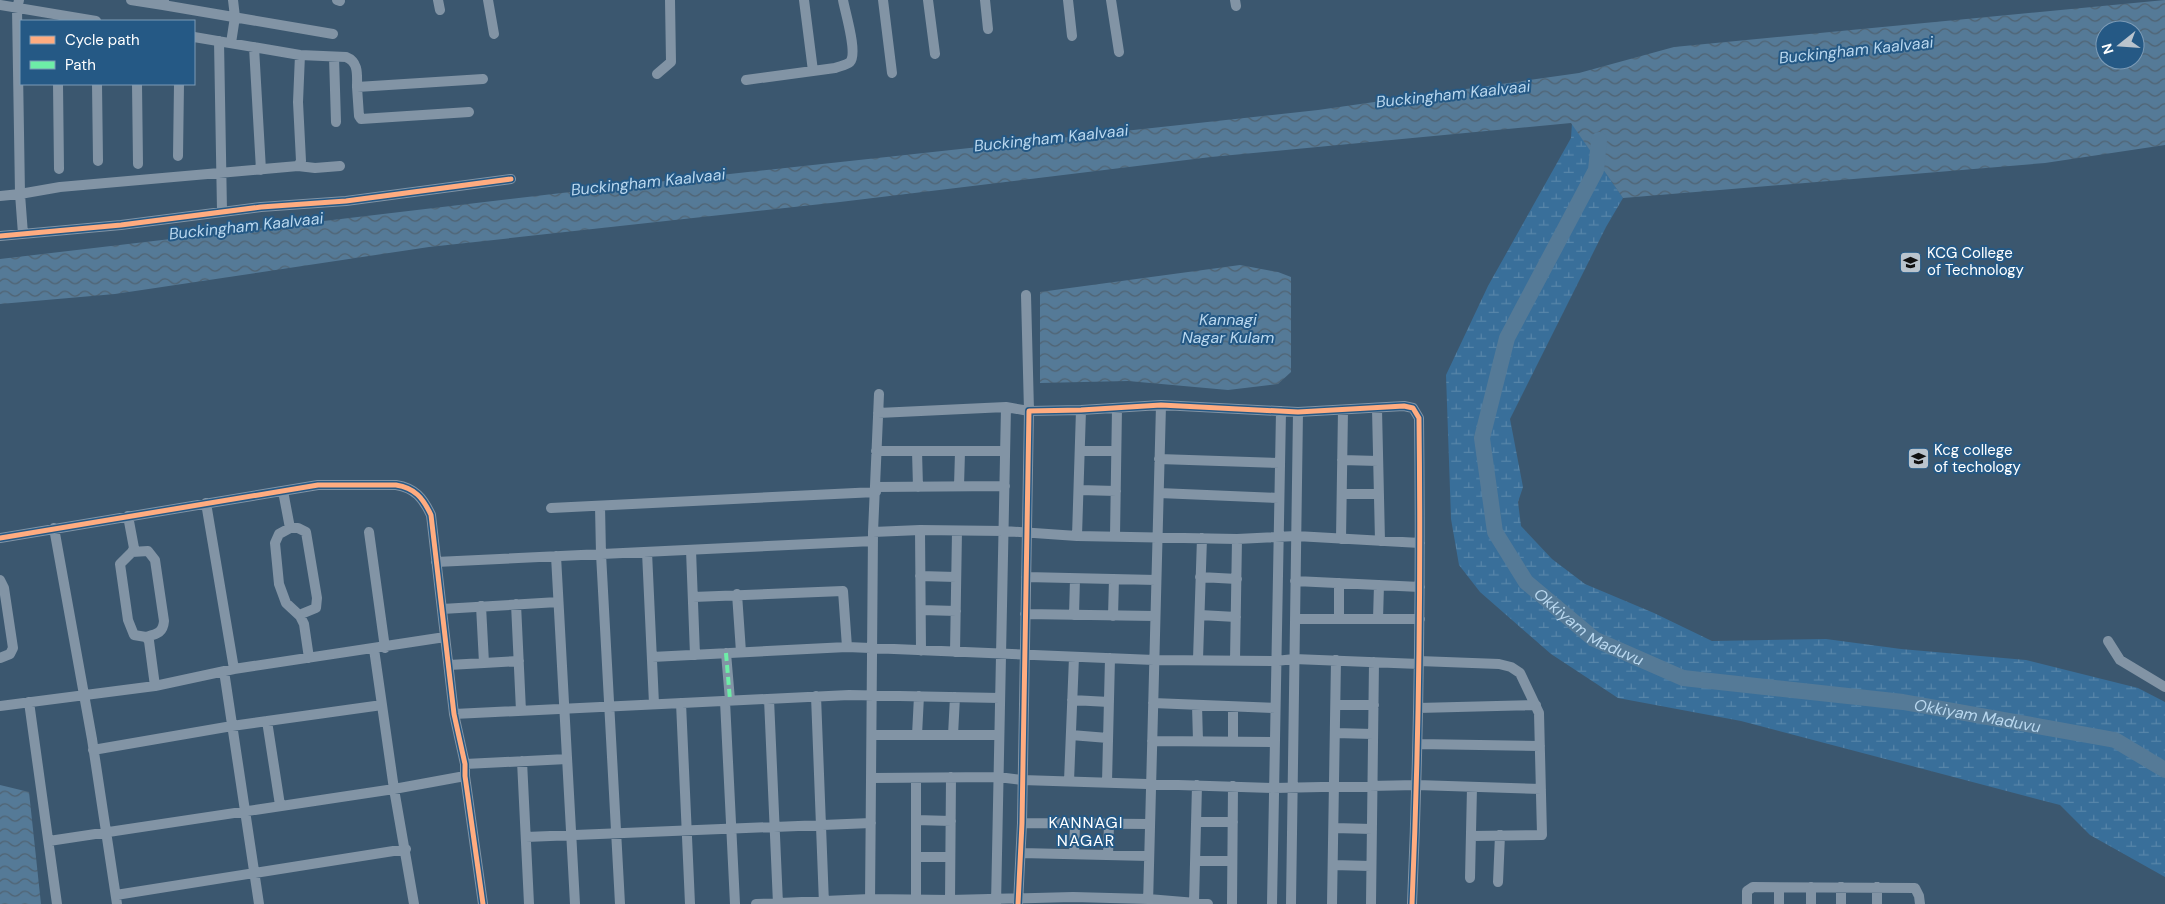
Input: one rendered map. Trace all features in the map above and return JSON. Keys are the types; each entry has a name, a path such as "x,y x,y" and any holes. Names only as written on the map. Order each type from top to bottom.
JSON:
{"street":[{"path":"131,0 163,3 333,34"},
{"path":"231,43 234,17 233,0"},
{"path":"488,0 494,34"},
{"path":"657,74 671,62 670,0"},
{"path":"804,0 813,71"},
{"path":"746,80 835,68 849,63 853,57 843,0"},
{"path":"883,0 892,73"},
{"path":"928,0 934,54"},
{"path":"985,0 988,30"},
{"path":"1068,0 1072,36"},
{"path":"1110,0 1119,52"},
{"path":"18,4 20,194 23,234"},
{"path":"0,5 18,4 57,18 83,20"},
{"path":"195,37 300,55 346,57 353,61 356,69 359,116 361,119 469,112"},
{"path":"219,41 222,212"},
{"path":"254,47 261,170"},
{"path":"298,166 301,161 298,102 300,55"},
{"path":"334,57 336,122"},
{"path":"357,87 483,79"},
{"path":"58,85 59,169"},
{"path":"97,85 98,161"},
{"path":"137,85 138,164"},
{"path":"178,156 179,85"},
{"path":"0,196 66,187 298,166 315,168 340,166"},
{"path":"0,236 121,225 222,212 346,201 511,179"},
{"path":"1018,901 1022,823 1029,411 1026,295"},
{"path":"870,901 873,536 879,394"},
{"path":"878,413 1006,407 1029,411 1081,410 1161,405 1298,412 1404,406 1412,408 1420,418 1418,744 1412,904"},
{"path":"1148,901 1161,405"},
{"path":"996,902 1006,407"},
{"path":"1116,536 1117,408"},
{"path":"1377,409 1380,541"},
{"path":"1077,536 1081,410"},
{"path":"1341,539 1343,410"},
{"path":"1272,904 1281,411"},
{"path":"1291,904 1298,412"},
{"path":"876,451 1005,451"},
{"path":"917,451 918,486"},
{"path":"1080,451 1116,451"},
{"path":"959,486 960,452"},
{"path":"1159,460 1280,463"},
{"path":"1342,460 1378,461"},
{"path":"0,538 318,486 396,485 408,487 424,499 431,514 454,714 465,764 465,776 483,904"},
{"path":"551,508 918,486 1005,486"},
{"path":"1079,490 1116,491"},
{"path":"283,491 290,528"},
{"path":"1158,493 1279,498"},
{"path":"1342,494 1379,494"},
{"path":"206,503 229,670 232,726 259,904"},
{"path":"600,506 620,904"},
{"path":"128,516 133,539 132,552 120,564 128,620 134,635 146,637 160,632 164,628 154,560 148,552 132,552"},
{"path":"54,528 93,750 116,900 254,873 406,849"},
{"path":"299,615 316,608 317,598 306,532 298,528 290,528 284,530 276,537 275,554 282,595 304,624 309,658"},
{"path":"436,562 691,550 873,536 920,530 1004,531 1077,536 1237,540 1296,536 1420,543"},
{"path":"920,530 921,651"},
{"path":"955,652 957,531"},
{"path":"369,532 382,705 414,904"},
{"path":"1198,659 1202,538"},
{"path":"1235,660 1237,540"},
{"path":"691,550 695,655"},
{"path":"647,552 654,704"},
{"path":"556,556 575,904"},
{"path":"920,576 956,577"},
{"path":"1026,577 1156,580"},
{"path":"1200,577 1236,580"},
{"path":"1074,615 1075,579"},
{"path":"1113,616 1114,579"},
{"path":"0,580 4,588 13,648 10,654 0,658"},
{"path":"1295,581 1420,587"},
{"path":"1339,583 1339,620"},
{"path":"1378,619 1379,585"},
{"path":"693,596 843,591 847,647"},
{"path":"737,594 741,652"},
{"path":"442,609 558,602"},
{"path":"516,604 521,711"},
{"path":"481,606 484,663"},
{"path":"920,610 956,611"},
{"path":"1025,614 1155,616"},
{"path":"1200,615 1236,617"},
{"path":"1295,619 1420,619"},
{"path":"146,637 151,653 155,686"},
{"path":"0,706 155,686 229,670 445,637"},
{"path":"2108,641 2120,660 2165,687"},
{"path":"652,657 847,647 1154,660 1276,661 1294,659 1499,664 1511,666 1520,674 1536,705 1540,720 1542,835 1471,836"},
{"path":"726,653 735,904"},
{"path":"1069,781 1074,657"},
{"path":"1107,782 1110,658"},
{"path":"1332,904 1336,660"},
{"path":"449,665 519,661"},
{"path":"1371,904 1374,662"},
{"path":"454,714 816,696 873,695 1000,698"},
{"path":"816,696 824,902"},
{"path":"917,735 919,696"},
{"path":"954,735 955,697"},
{"path":"769,699 778,904"},
{"path":"1072,700 1109,702"},
{"path":"29,702 57,904"},
{"path":"681,703 690,904"},
{"path":"1153,703 1275,708"},
{"path":"1336,704 1374,705"},
{"path":"93,750 232,726 382,705"},
{"path":"1197,705 1198,741"},
{"path":"1418,708 1536,705"},
{"path":"1233,707 1233,742"},
{"path":"267,721 280,806"},
{"path":"1335,733 1373,734"},
{"path":"872,735 999,735"},
{"path":"1071,735 1108,738"},
{"path":"1152,741 1275,742"},
{"path":"1418,744 1540,746"},
{"path":"465,764 567,759"},
{"path":"522,761 529,904"},
{"path":"49,841 244,810 394,789 465,776"},
{"path":"950,900 951,777"},
{"path":"872,778 998,777 1022,780 1274,788 1292,786 1417,785 1541,789"},
{"path":"916,778 916,900"},
{"path":"1194,903 1197,785"},
{"path":"1232,904 1233,786"},
{"path":"1470,878 1472,787"},
{"path":"916,820 951,821"},
{"path":"1196,822 1232,822"},
{"path":"526,838 872,823"},
{"path":"1022,823 1150,824"},
{"path":"1074,854 1075,824"},
{"path":"1108,855 1109,824"},
{"path":"1334,828 1372,828"},
{"path":"1498,882 1500,835"},
{"path":"1021,853 1149,856"},
{"path":"916,857 950,857"},
{"path":"1195,861 1232,861"},
{"path":"1333,864 1371,866"},
{"path":"1747,904 1747,891 1753,887 1915,888 1920,896 1920,904"},
{"path":"1811,887 1811,904"},
{"path":"1841,887 1841,904"},
{"path":"1877,887 1877,904"},
{"path":"1778,904 1779,888"},
{"path":"756,904 916,900 996,902 1148,901 1208,904"}],"green space":[{"path":"1572,123 1623,198 1606,227 1510,419 1523,487 1518,502 1521,526 1552,559 1585,584 1654,613 1712,641 1826,639 1901,649 2026,660 2138,688 2165,702 2165,877 2090,835 2060,805 1741,721 1618,698 1551,654 1480,592 1459,565 1451,519 1446,375 1488,286 1571,138"}],"water":[{"name":"Buckingham Kaalvaai","path":"2165,0 2165,145 2045,163 1623,198 1571,123 1211,157 840,202 429,247 115,294 0,304 0,259 647,183 1318,110 1579,73 1674,47"},
{"name":"Kannagi Nagar Kulam","path":"1240,265 1278,272 1291,277 1291,372 1278,384 1228,390 1128,381 1040,383 1040,292"},
{"path":"0,785 29,792 41,904 0,904"}],"waterway":[{"name":"Okkiyam Maduvu","path":"1599,140 1596,170 1507,338 1482,438 1495,532 1526,582 1594,639 1683,678 1903,702 2115,740 2165,770"}],"marked path":[{"path":"726,653 730,700"}],"cycle path":[{"path":"0,236 121,225 261,207 346,201 511,179"},
{"path":"1018,904 1022,823 1029,411 1161,405 1298,412 1404,406 1413,408 1419,418 1419,661 1412,904"},
{"path":"0,538 318,485 396,485 413,491 425,504 431,515 454,714 465,764 465,776 483,904"}],"place":[{"name":"KCG College of Technology","path":"1911,262"},
{"name":"Kcg college of techology","path":"1918,459"}],"district":[{"name":"KANNAGI NAGAR","path":"1086,831"}]}
